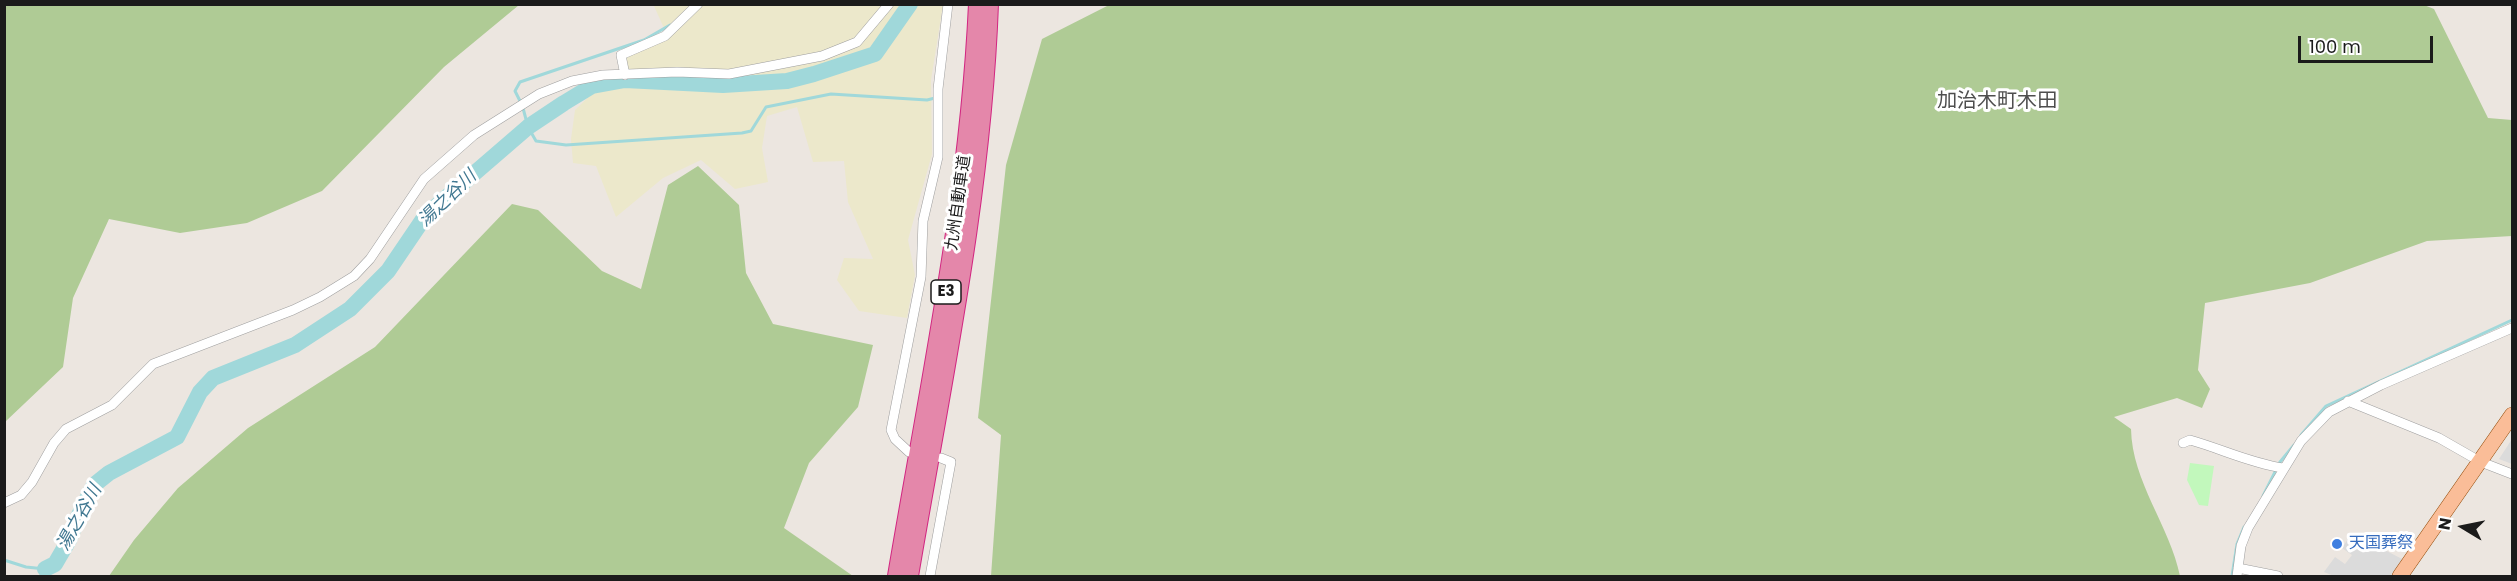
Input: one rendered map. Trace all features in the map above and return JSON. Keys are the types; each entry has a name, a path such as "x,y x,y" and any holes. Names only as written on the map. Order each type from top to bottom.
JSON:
{"highway":[{"name":"九州自動車道","path":"896,576 955,237 975,61 977,4"},
{"name":"九州自動車道","path":"910,576 969,230 988,62 990,4"}],"main road":[{"path":"2400,576 2512,415"}],"street":[{"path":"625,75 621,55 664,36 698,4"},
{"path":"4,503 21,495 32,482 54,443 66,429 112,405 153,364 293,310 354,276 370,258 416,187 474,135 526,101 561,85 603,75 677,72 729,74 822,56 857,42 889,4"},
{"path":"909,452 895,439 891,430 921,277 923,221 938,157 938,89 948,4"},
{"path":"2278,576 2237,572 2245,535 2279,468 2313,426 2329,412 2348,401 2512,328"},
{"path":"2348,401 2439,438 2481,462 2512,474"},
{"path":"2182,443 2190,440 2214,446 2228,455 2279,468"},
{"path":"930,576 951,462 941,458"}],"shaded area":[{"path":"943,5 931,80 932,154 908,240 915,275 907,318 859,311 837,280 844,258 873,259 848,202 844,161 813,162 797,107 767,116 762,148 768,182 735,189 701,160 663,178 616,217 596,166 573,163 571,139 575,110 606,80 626,74 625,53 668,37 654,6"},
{"path":"2512,439 2512,464 2499,459"},
{"path":"2352,533 2404,560 2392,576 2334,576 2324,572 2335,557 2345,564 2352,555 2342,548"}],"green space":[{"path":"5,4 519,5 444,67 322,191 247,223 180,233 109,219 73,298 63,367 5,422"},
{"path":"1109,5 2424,5 2434,9 2488,118 2512,120 2512,236 2427,241 2310,283 2205,303 2198,370 2210,389 2202,408 2177,398 2114,417 2131,429 2133,448 2144,486 2168,539 2180,576 991,576 1001,435 978,418 1006,165 1042,39"},
{"path":"698,166 739,205 746,273 773,324 873,345 858,407 809,463 784,528 853,576 109,576 134,540 178,488 248,428 375,347 512,204 538,210 602,271 641,289 668,185"},
{"path":"2190,463 2214,466 2208,506 2199,505 2187,480"}],"waterway":[{"name":"湯之谷川","path":"45,569 55,564 69,540 94,485 109,473 177,437 200,392 213,378 295,345 350,309 388,271 426,215 528,127 564,103 592,86 625,80 723,85 787,81 814,74 875,54 910,4"},
{"path":"520,101 515,91 520,82 644,40 670,25"},
{"path":"523,108 528,127 536,141 566,145 742,133 751,131 766,107 831,94 927,100 935,98"},
{"path":"2301,435 2326,406 2512,320"},
{"path":"2263,496 2280,462 2294,445"},
{"path":"2232,576 2237,544 2244,527"},
{"path":"4,560 26,567 45,569"}],"place":[{"name":"天国葬祭","path":"2337,544"}],"district":[{"name":"加治木町木田","path":"1997,102"}]}
